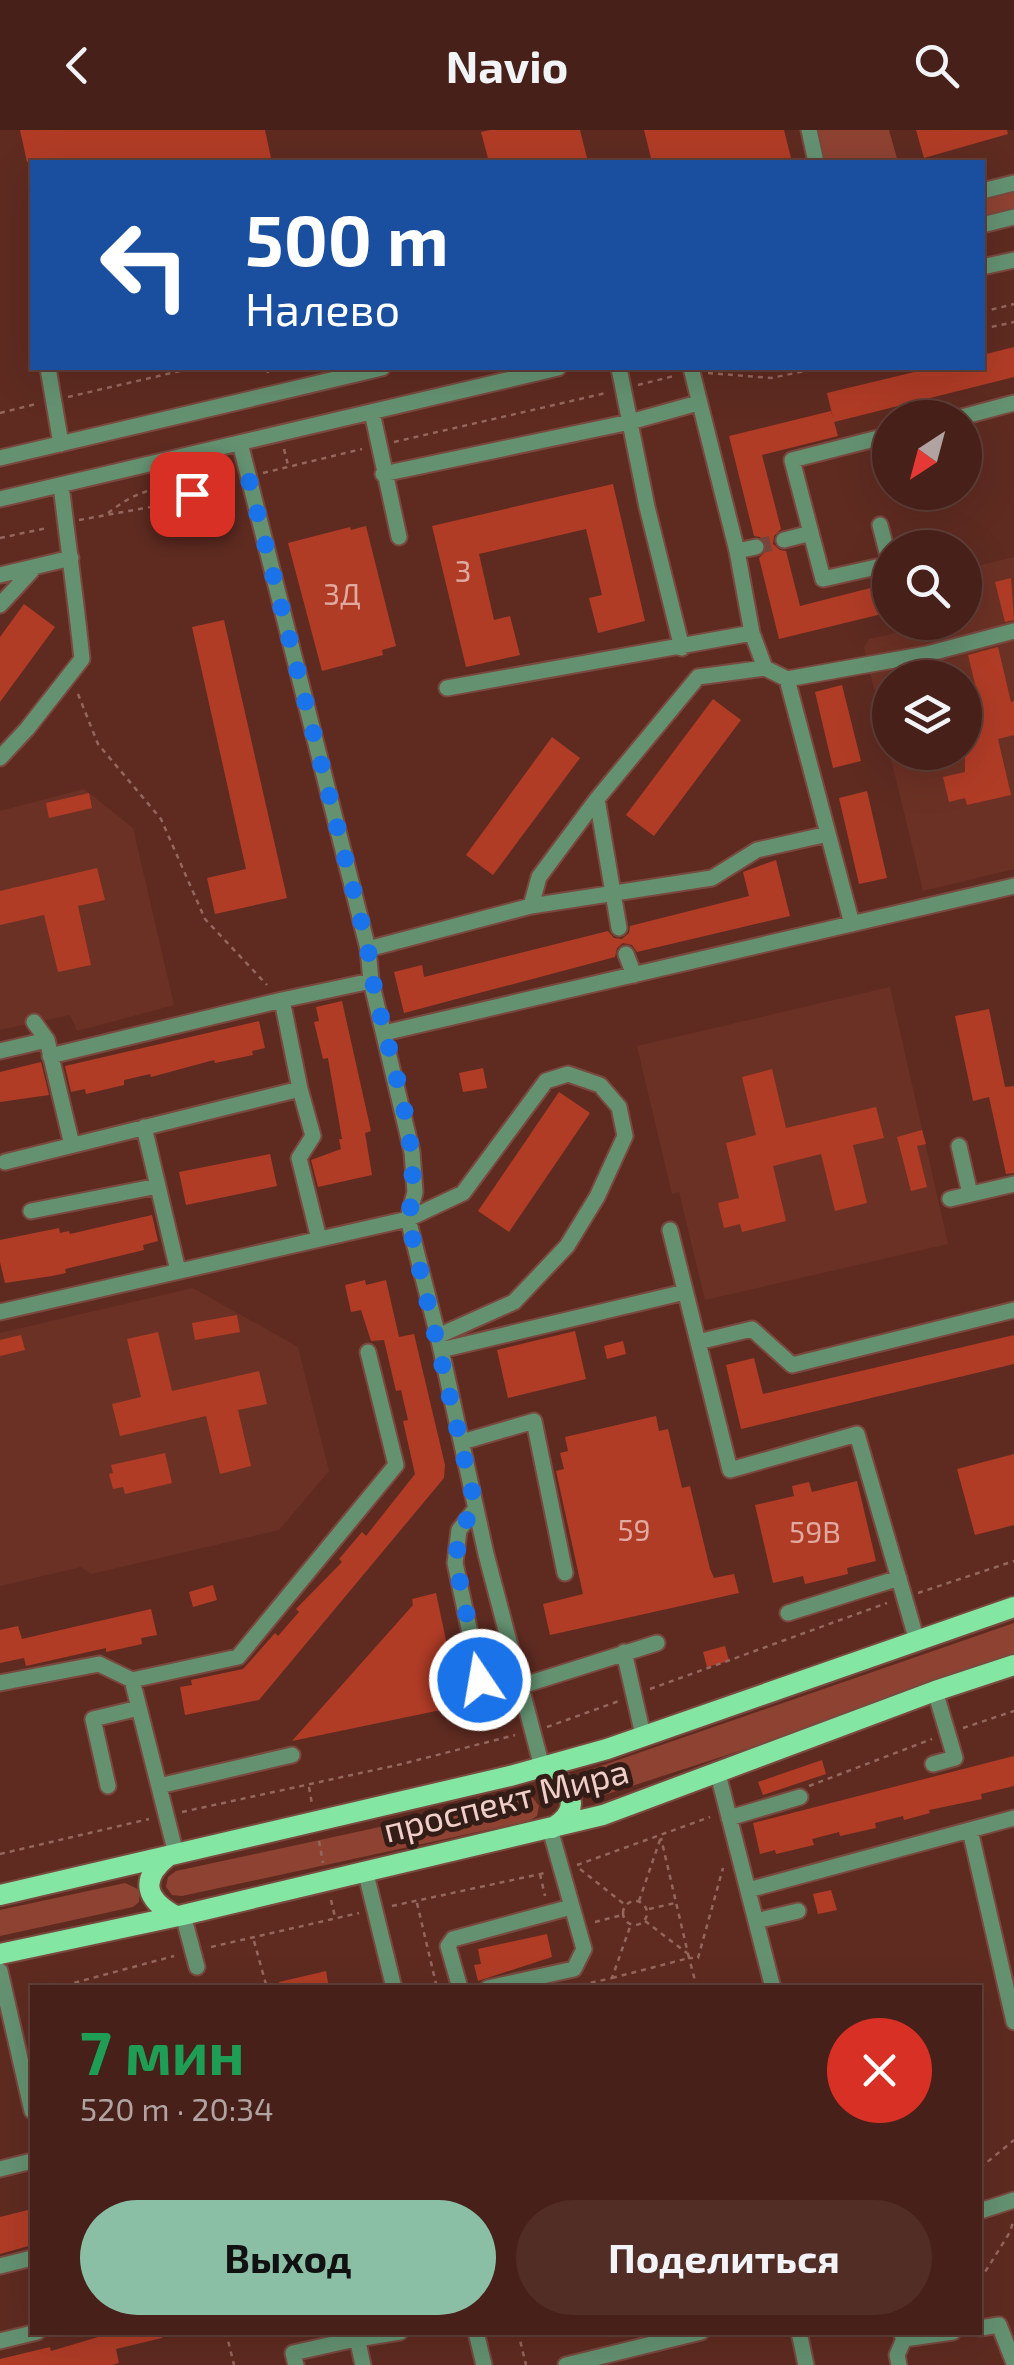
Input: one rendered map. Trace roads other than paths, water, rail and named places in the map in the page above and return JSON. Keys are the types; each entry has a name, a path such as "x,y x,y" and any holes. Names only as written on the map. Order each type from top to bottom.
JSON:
{"main road":[{"name":"проспект Мира","path":"0,1895 542,1766 643,1736 1014,1606"},
{"name":"проспект Мира","path":"0,1954 603,1815 1014,1665"},
{"path":"542,1766 561,1779 570,1799 567,1815 550,1829"},
{"path":"171,1855 154,1869 149,1885 154,1901 179,1915"}],"street":[{"path":"809,130 816,160"},
{"path":"985,190 1014,183"},
{"path":"985,224 1014,217"},
{"path":"985,266 1014,260"},
{"path":"48,370 61,444"},
{"path":"0,500 550,370"},
{"path":"619,370 647,507 682,648"},
{"path":"691,370 752,633 765,668"},
{"path":"0,458 342,372"},
{"path":"383,474 630,422 698,403"},
{"path":"982,412 1014,403"},
{"path":"372,412 399,537"},
{"path":"872,440 792,460 823,579 890,564 880,525"},
{"path":"240,443 368,948 371,982 412,1152 414,1192 408,1219 542,1766"},
{"path":"0,758 82,659 61,485"},
{"path":"784,540 811,532"},
{"path":"736,552 756,547"},
{"path":"0,574 70,558"},
{"path":"0,605 35,566"},
{"path":"531,906 539,877 698,677 765,668 787,679 927,654 1014,631"},
{"path":"447,688 752,633"},
{"path":"787,679 852,924"},
{"path":"598,799 620,928"},
{"path":"368,948 531,906 712,878 757,850 828,834"},
{"path":"384,1033 1014,886"},
{"path":"626,954 634,975"},
{"path":"0,1051 49,1048 371,982"},
{"path":"282,1000 313,1136 299,1158 319,1239"},
{"path":"34,1022 49,1048 72,1145"},
{"path":"0,1312 408,1219 463,1194 546,1081 568,1074 600,1086 619,1107 626,1136 597,1197 566,1246 514,1302 440,1343"},
{"path":"5,1162 300,1089"},
{"path":"144,1127 178,1271"},
{"path":"959,1146 970,1194"},
{"path":"950,1199 1014,1184"},
{"path":"32,1210 158,1186"},
{"path":"670,1230 730,1470 857,1434 916,1641"},
{"path":"440,1343 685,1292"},
{"path":"698,1342 752,1330 792,1366 1014,1310"},
{"path":"0,1683 99,1664 132,1680 238,1656 396,1465 368,1352"},
{"path":"462,1442 534,1422 565,1573"},
{"path":"476,1508 459,1530 456,1563 480,1680 521,1686 657,1643"},
{"path":"788,1613 900,1578"},
{"path":"624,1652 643,1736"},
{"path":"132,1680 166,1815 171,1855"},
{"path":"932,1764 955,1758 935,1691"},
{"path":"108,1786 93,1719 139,1708"},
{"path":"158,1786 292,1756"},
{"path":"718,1774 772,1985"},
{"path":"729,1818 800,1797"},
{"path":"748,1890 1014,1818"},
{"path":"502,1985 574,1969 584,1950 550,1829"},
{"path":"970,1830 1014,2022"},
{"path":"365,1870 393,1985"},
{"path":"459,1985 448,1946 453,1939 572,1907"},
{"path":"756,1921 798,1911"},
{"path":"179,1915 195,1959"},
{"path":"0,1971 8,2039 30,2105"},
{"path":"0,2169 30,2162"},
{"path":"982,2210 1014,2200"},
{"path":"0,2266 30,2258"},
{"path":"982,2328 999,2325 1014,2363"},
{"path":"0,2341 30,2334"},
{"path":"477,2335 484,2365"},
{"path":"566,2365 689,2335"},
{"path":"800,2335 806,2365"},
{"path":"899,2365 903,2336"},
{"path":"296,2365 293,2353 353,2337 362,2365"}],"tunnel":[{"path":"756,547 784,540"}]}
